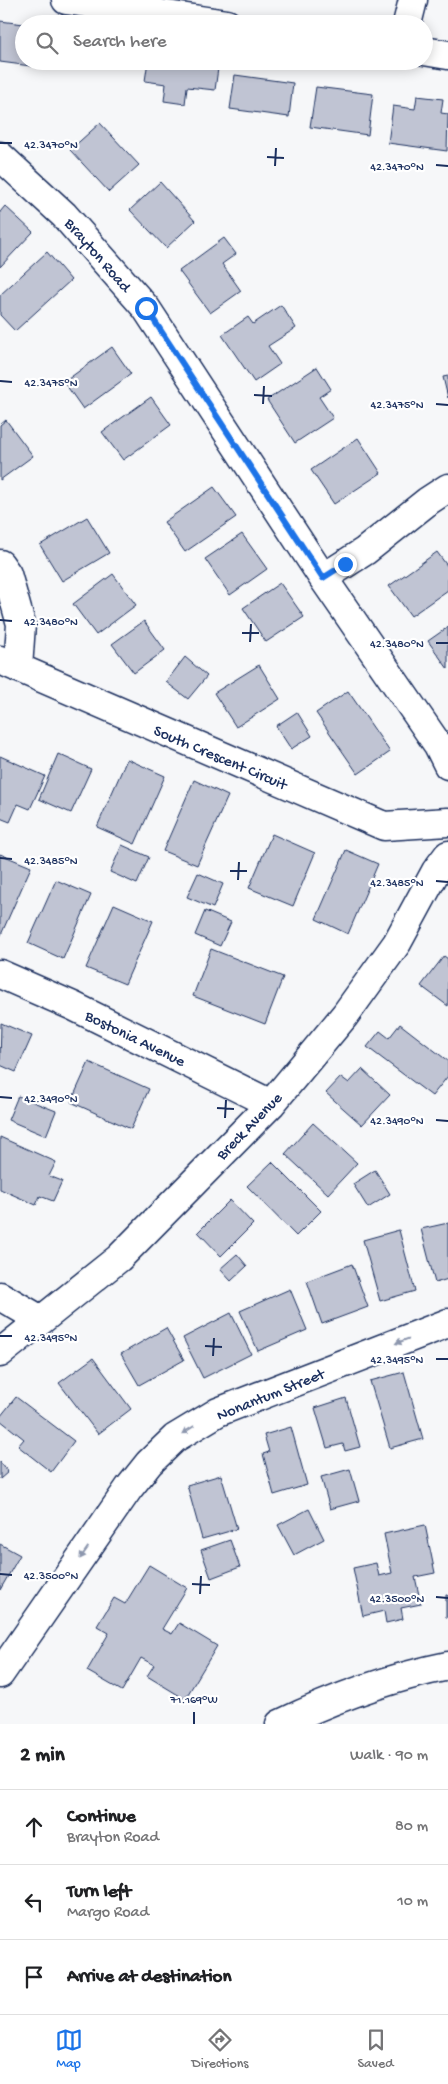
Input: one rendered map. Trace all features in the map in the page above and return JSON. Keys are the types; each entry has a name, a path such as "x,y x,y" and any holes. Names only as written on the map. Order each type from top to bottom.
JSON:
{"street":[{"path":"66,0 167,15"},
{"path":"409,15 413,0"},
{"path":"433,52 448,55"},
{"name":"Brayton Road","path":"0,156 64,215 146,308 323,578 438,746 448,765"},
{"path":"323,578 366,551 428,500 448,488"},
{"path":"0,564 7,574 21,624 9,664"},
{"name":"South Crescent Circuit","path":"9,664 384,826 448,822"},
{"name":"Breck Avenue","path":"0,1353 119,1258 271,1104 345,1015 397,943 436,871 448,855"},
{"name":"Bostonia Avenue","path":"0,974 73,1006 271,1104"},
{"path":"0,1296 41,1320"},
{"name":"Nonantum Street","path":"0,1674 129,1488 149,1463 175,1438 218,1412 448,1323"},
{"path":"280,1724 366,1688 390,1680 448,1666"}],"building":[{"path":"0,21 15,23 15,64 0,62"},
{"path":"147,70 218,70 215,90 187,87 185,104 164,101 166,84 145,81"},
{"path":"235,75 293,83 289,117 230,109"},
{"path":"316,87 373,94 368,135 310,127"},
{"path":"417,96 443,99 441,113 448,114 447,151 388,143 393,106 415,109"},
{"path":"100,123 139,165 109,192 70,150"},
{"path":"160,182 195,221 166,248 130,210"},
{"path":"5,206 33,232 0,267 0,212"},
{"path":"224,238 236,254 222,264 241,291 210,313 179,271"},
{"path":"47,252 71,280 15,331 0,315 0,295"},
{"path":"281,305 296,328 268,346 280,364 254,382 222,335 248,317 253,324"},
{"path":"112,347 131,374 83,409 64,382"},
{"path":"317,367 331,389 319,397 333,418 295,443 267,400"},
{"path":"448,376 448,398 443,377"},
{"path":"151,397 171,425 123,460 102,432"},
{"path":"6,420 33,456 0,480 0,425"},
{"path":"358,438 381,473 334,504 311,470"},
{"path":"214,487 236,517 185,552 164,522"},
{"path":"87,517 109,553 62,581 40,545"},
{"path":"242,534 267,569 230,595 205,559"},
{"path":"437,552 448,567 448,590 411,616 389,586"},
{"path":"113,574 136,605 96,635 73,604"},
{"path":"280,583 304,617 266,642 243,608"},
{"path":"144,621 165,650 134,673 112,644"},
{"path":"448,627 448,669 428,641"},
{"path":"185,657 207,676 188,699 166,682"},
{"path":"259,665 280,699 236,727 214,693"},
{"path":"348,691 390,752 358,774 316,713"},
{"path":"297,712 312,736 291,749 276,726"},
{"path":"58,754 91,769 71,813 39,799"},
{"path":"0,756 45,776 30,809 18,804 10,822 0,818"},
{"path":"127,759 165,776 135,844 97,827"},
{"path":"194,780 228,796 197,865 163,851"},
{"path":"272,834 315,853 293,906 249,888"},
{"path":"122,845 149,857 137,884 110,872"},
{"path":"346,850 378,864 348,934 316,919"},
{"path":"0,854 31,867 0,937"},
{"path":"198,873 223,884 213,908 187,897"},
{"path":"56,880 91,895 63,959 28,943"},
{"path":"114,904 153,921 125,984 86,968"},
{"path":"205,911 231,922 220,946 195,935"},
{"path":"211,949 283,977 265,1024 193,996"},
{"path":"444,956 448,959 448,1006 421,986"},
{"path":"1,1023 32,1036 16,1072 0,1065"},
{"path":"400,1024 448,1061 448,1076 432,1096 367,1047 380,1031 389,1038"},
{"path":"89,1062 149,1089 131,1129 71,1102"},
{"path":"362,1069 390,1095 362,1125 326,1093 341,1077 349,1083"},
{"path":"18,1096 56,1111 46,1136 8,1120"},
{"path":"313,1123 357,1163 328,1194 285,1154"},
{"path":"0,1137 56,1162 49,1176 62,1181 53,1201 40,1196 36,1205 0,1189"},
{"path":"272,1162 321,1211 296,1236 247,1186"},
{"path":"375,1170 390,1194 368,1208 353,1184"},
{"path":"230,1200 253,1224 221,1256 198,1232"},
{"path":"448,1223 448,1279 435,1283 421,1229"},
{"path":"399,1230 415,1291 380,1301 363,1240"},
{"path":"237,1254 247,1266 231,1281 220,1269"},
{"path":"352,1264 368,1307 322,1324 307,1281"},
{"path":"290,1289 307,1330 258,1351 240,1311"},
{"path":"231,1313 251,1354 203,1378 183,1338"},
{"path":"166,1328 184,1360 139,1385 121,1354"},
{"path":"93,1358 131,1409 98,1434 59,1383"},
{"path":"404,1372 423,1439 390,1448 370,1381"},
{"path":"16,1397 74,1441 51,1472 18,1446 24,1439 0,1420 0,1417"},
{"path":"346,1398 360,1447 345,1451 343,1444 327,1448 315,1408"},
{"path":"291,1427 307,1485 274,1495 263,1454 269,1452 264,1435"},
{"path":"0,1462 8,1472 0,1479"},
{"path":"350,1469 359,1501 330,1509 321,1477"},
{"path":"221,1475 237,1529 202,1539 187,1485"},
{"path":"309,1509 324,1539 294,1555 278,1525"},
{"path":"425,1525 435,1573 415,1577 421,1604 401,1608 403,1619 386,1623 384,1611 363,1616 353,1568 376,1563 379,1576 392,1573 384,1534"},
{"path":"230,1540 240,1567 211,1578 201,1550"},
{"path":"0,1544 20,1555 0,1590"},
{"path":"149,1565 187,1588 162,1629 172,1634 179,1623 217,1646 185,1699 147,1676 154,1665 141,1658 122,1691 87,1671 109,1633 97,1626 114,1598 125,1604"},
{"path":"446,1595 448,1595 448,1617 446,1617"}],"route":[{"path":"146,308 323,578 345,564"}]}
